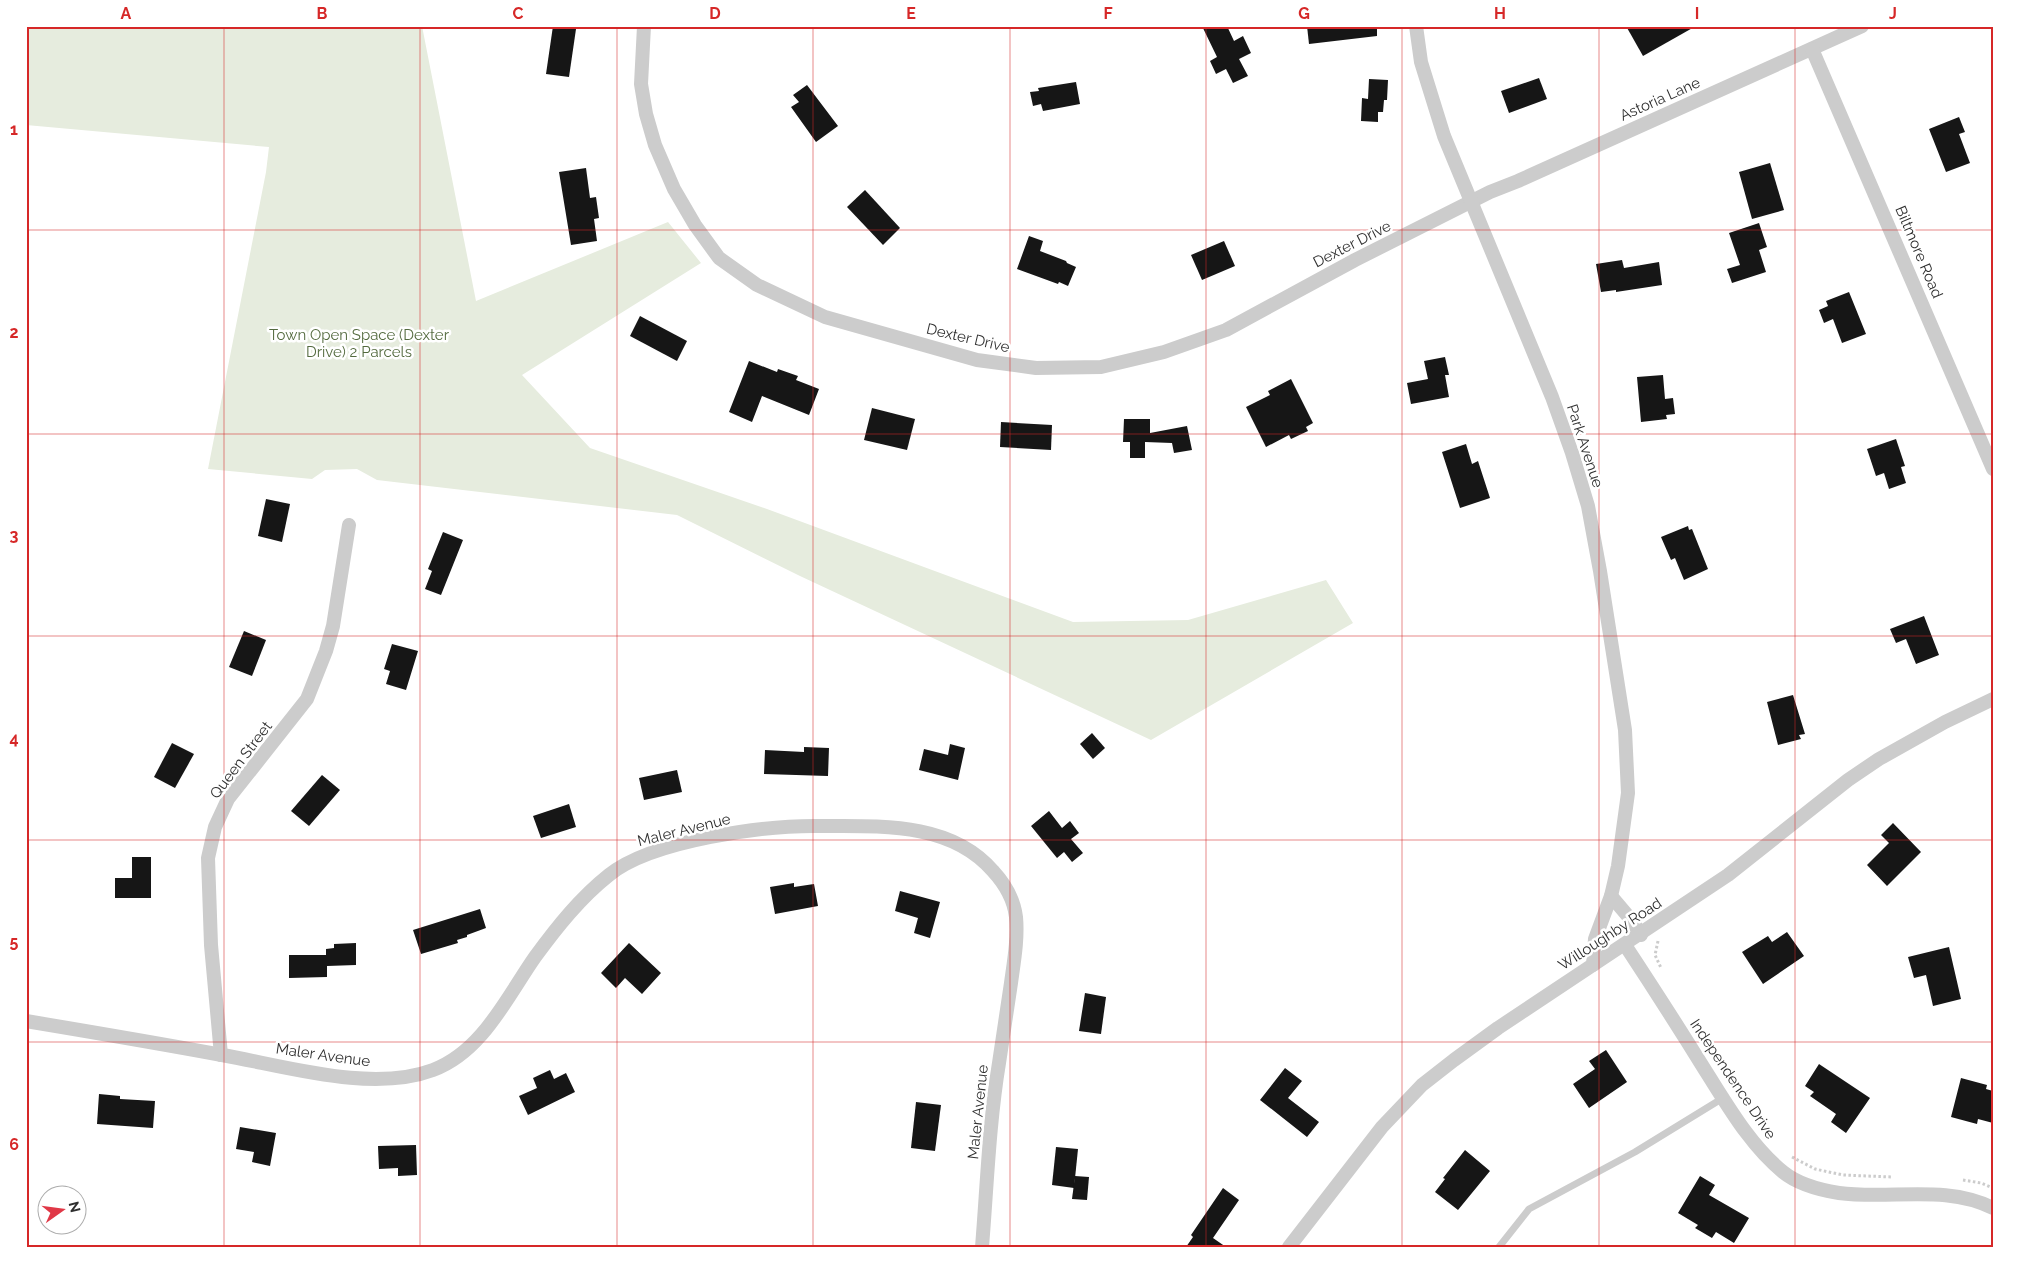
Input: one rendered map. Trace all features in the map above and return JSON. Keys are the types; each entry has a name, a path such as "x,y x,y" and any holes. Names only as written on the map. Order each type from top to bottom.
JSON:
{"street":[{"name":"Dexter Drive","path":"644,26 642,84 646,114 655,145 674,188 695,225 719,258 756,285 825,317 977,360 1036,368 1100,367 1164,352 1226,330 1355,260 1472,202"},
{"name":"Park Avenue","path":"1416,26 1421,62 1444,136 1552,397 1572,453 1590,515 1614,652 1625,730 1628,793 1618,866 1611,896 1595,939 1593,965"},
{"name":"Astoria Lane","path":"1472,202 1490,192 1862,26"},
{"name":"Biltmore Road","path":"1812,49 1993,469"},
{"name":"Queen Street","path":"221,1054 211,945 208,858 213,835 228,799 308,699 333,626 349,525"},
{"name":"Willoughby Road","path":"1289,1247 1382,1127 1422,1085 1498,1028 1728,875 1848,780 1879,759 1936,726 1993,699"},
{"name":"Maler Avenue","path":"26,1021 221,1054 317,1073 346,1077 389,1078 417,1075 447,1065 472,1045 564,919 613,871 646,854 702,840 772,828 802,826 886,826 939,835 975,854 987,864 1008,892 1014,904 1016,920 1015,954 994,1097 982,1247"},
{"path":"1611,896 1633,922 1646,931"},
{"name":"Independence Drive","path":"1625,945 1722,1098 1749,1137 1784,1173 1802,1183 1826,1191 1855,1195 1931,1194 1957,1196 1982,1202 1993,1208"}],"lane":[{"path":"1499,1247 1529,1209 1635,1152 1722,1098"}],"path":[{"path":"1646,931 1658,936 1655,955 1662,971"},
{"path":"1787,1154 1815,1169 1843,1176 1900,1177"},
{"path":"1956,1179 1981,1183 1993,1188"}],"green space":[{"name":"Town Open Space (Dexter Drive) 2 Parcels","path":"26,26 422,26 476,301 668,222 701,263 522,375 590,448 767,509 1073,622 1188,620 1326,580 1353,623 1151,740 800,576 677,515 377,480 357,469 325,470 312,479 208,469 266,172 269,147 26,125"}],"building":[{"path":"553,26 576,29 569,77 546,74"},
{"path":"1202,26 1227,26 1234,41 1243,36 1251,53 1239,59 1248,76 1233,83 1226,69 1216,74 1210,61 1217,57"},
{"path":"1307,26 1377,26 1377,36 1309,44"},
{"path":"1626,26 1696,26 1643,56"},
{"path":"1539,78 1547,99 1509,113 1501,91"},
{"path":"1369,79 1388,80 1387,100 1384,100 1383,112 1378,112 1378,122 1361,121 1362,98 1368,99"},
{"path":"1076,82 1080,104 1043,111 1041,104 1033,106 1030,92 1039,91 1038,88"},
{"path":"807,85 838,126 816,142 791,107 799,102 793,95"},
{"path":"1959,117 1965,132 1959,134 1970,163 1946,172 1929,129"},
{"path":"1770,163 1784,210 1752,219 1739,172"},
{"path":"586,168 590,198 596,197 599,218 594,219 597,241 571,245 559,172"},
{"path":"865,190 900,228 883,245 847,207"},
{"path":"1759,223 1767,247 1759,250 1766,272 1732,283 1727,269 1740,265 1729,233"},
{"path":"1029,236 1043,241 1040,251 1076,267 1068,286 1017,269"},
{"path":"1224,241 1235,266 1202,280 1191,255"},
{"path":"1622,260 1624,268 1659,262 1662,285 1616,292 1616,290 1601,292 1596,264"},
{"path":"1849,292 1866,334 1842,343 1833,319 1824,323 1819,310 1828,306 1826,301"},
{"path":"640,316 687,341 677,361 630,336"},
{"path":"1445,357 1449,375 1445,375 1449,397 1411,404 1407,383 1428,379 1424,361"},
{"path":"749,361 777,372 778,369 798,376 796,380 819,389 809,415 762,396 752,422 729,412"},
{"path":"1663,375 1665,399 1673,398 1675,414 1666,415 1667,419 1641,422 1637,377"},
{"path":"1291,379 1313,423 1306,427 1308,431 1291,439 1289,435 1266,447 1246,407 1270,395 1268,391"},
{"path":"872,408 915,419 907,450 864,440"},
{"path":"1124,419 1150,419 1150,433 1187,426 1192,450 1174,453 1172,443 1145,442 1145,458 1130,458 1130,442 1123,442"},
{"path":"1001,422 1052,425 1051,450 1000,447"},
{"path":"1896,439 1905,466 1901,467 1906,483 1889,489 1884,473 1876,476 1867,449"},
{"path":"1466,444 1472,464 1478,461 1490,498 1460,508 1442,452"},
{"path":"266,499 290,504 282,542 258,536"},
{"path":"1688,526 1689,530 1692,529 1708,569 1684,580 1675,558 1671,560 1661,537"},
{"path":"443,532 463,540 441,595 425,589 432,571 428,569"},
{"path":"1924,616 1939,655 1916,664 1906,639 1896,643 1890,629"},
{"path":"244,631 266,640 252,676 229,667"},
{"path":"392,644 418,651 406,690 386,684 390,671 384,669"},
{"path":"1793,695 1805,734 1799,735 1801,739 1778,745 1767,702"},
{"path":"1092,733 1105,748 1093,759 1080,744"},
{"path":"172,743 194,754 175,788 154,777"},
{"path":"950,744 965,748 958,780 919,770 924,749 948,755"},
{"path":"804,747 829,748 828,776 764,774 765,750 804,752"},
{"path":"677,770 682,792 644,800 639,778"},
{"path":"322,775 340,790 309,826 291,811"},
{"path":"569,804 576,827 541,838 533,816"},
{"path":"1049,811 1062,828 1070,821 1079,833 1071,839 1083,853 1072,862 1064,852 1057,858 1031,826"},
{"path":"1893,823 1921,852 1887,886 1867,865 1889,843 1881,835"},
{"path":"132,857 151,857 151,898 115,898 115,878 132,878"},
{"path":"794,883 794,887 814,884 818,906 775,914 770,887"},
{"path":"900,891 940,902 930,938 914,933 918,918 895,911"},
{"path":"480,909 486,928 457,940 458,943 421,954 413,930"},
{"path":"1787,932 1804,956 1763,984 1742,952 1768,936 1772,942"},
{"path":"356,943 356,965 327,966 327,977 289,978 289,955 326,955 326,949 334,948 334,944"},
{"path":"629,943 661,973 642,994 625,978 616,988 601,973"},
{"path":"1949,947 1961,999 1933,1006 1926,975 1914,978 1908,957"},
{"path":"1085,993 1106,997 1101,1034 1079,1031"},
{"path":"1606,1050 1627,1082 1589,1108 1573,1084 1595,1069 1589,1061"},
{"path":"1819,1064 1870,1098 1846,1133 1831,1122 1836,1114 1810,1096 1814,1092 1805,1086"},
{"path":"1285,1068 1302,1081 1288,1098 1319,1122 1307,1137 1260,1100"},
{"path":"550,1070 554,1079 566,1073 575,1092 528,1115 519,1096 537,1088 533,1078"},
{"path":"1961,1078 1987,1085 1986,1089 1993,1091 1993,1123 1978,1119 1977,1124 1951,1117"},
{"path":"99,1094 120,1096 120,1099 155,1101 153,1128 97,1124"},
{"path":"916,1102 941,1105 935,1151 911,1148"},
{"path":"240,1127 276,1133 270,1166 252,1162 254,1152 236,1149"},
{"path":"416,1145 417,1175 398,1176 398,1168 379,1169 378,1146"},
{"path":"1056,1147 1078,1149 1074,1188 1052,1185"},
{"path":"1465,1150 1490,1171 1458,1210 1435,1192 1445,1179 1443,1178"},
{"path":"1075,1176 1089,1177 1087,1200 1072,1199"},
{"path":"1700,1176 1715,1185 1709,1195 1749,1218 1734,1243 1716,1232 1712,1238 1695,1228 1698,1225 1678,1213"},
{"path":"1223,1188 1239,1200 1213,1238 1226,1247 1186,1247 1193,1237 1191,1235"}]}
